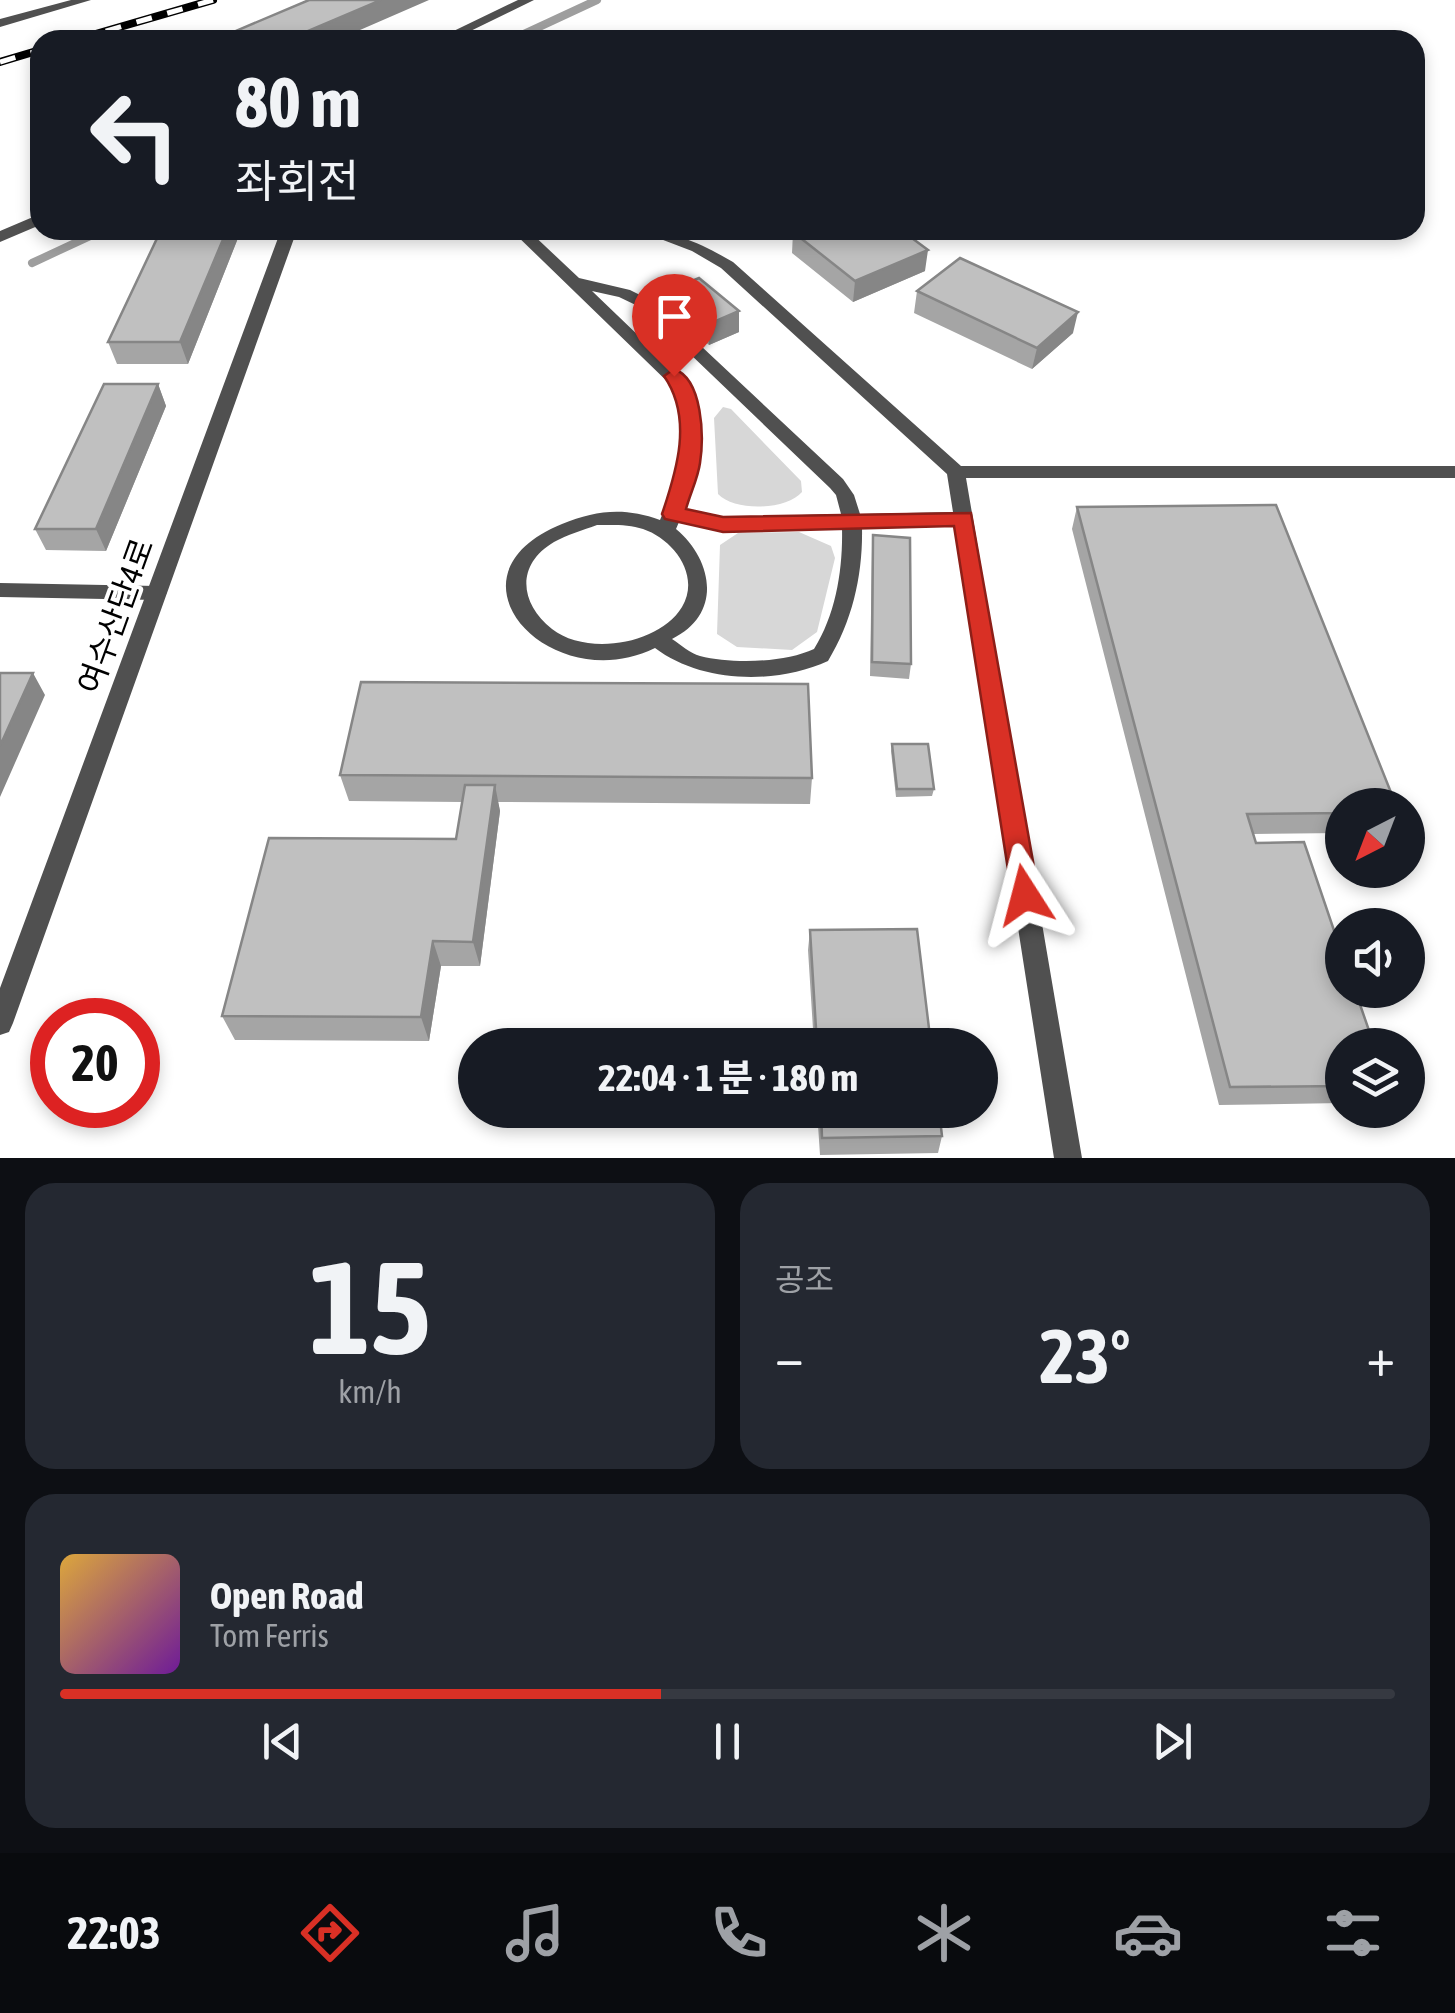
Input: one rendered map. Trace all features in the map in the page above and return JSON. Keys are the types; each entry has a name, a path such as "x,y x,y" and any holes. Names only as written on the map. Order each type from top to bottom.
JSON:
{"street":[{"path":"0,24 85,0"},
{"path":"463,30 528,0"},
{"path":"0,237 30,224"},
{"name":"여수산단4로","path":"0,1023 284,240"},
{"path":"530,240 683,387 688,406 690,463 669,522"},
{"path":"674,240 698,248 726,266 956,472 1068,1158"},
{"path":"574,282 624,293 648,305 830,476 844,494 853,554 826,650 814,660 795,664 699,664 659,640"},
{"path":"956,472 1455,472"},
{"path":"669,522 692,556 700,578 696,600 682,622 659,640 629,651 598,654 568,649 542,637 523,620 514,598 515,576 534,546 567,525 595,518 723,524 964,518"},
{"path":"0,590 156,592"}],"shaded area":[{"path":"723,407 731,409 801,481 802,492 785,502 761,506 736,504 718,494 714,418"},
{"path":"799,532 831,546 835,558 817,632 792,650 737,647 717,634 720,545 738,533"}],"building":[{"path":"309,0 381,0 310,30 238,30"},
{"path":"156,240 223,240 180,342 108,342"},
{"path":"803,240 914,240 928,250 855,281"},
{"path":"960,258 1078,312 1037,348 917,291"},
{"path":"699,278 739,311 709,324 670,290"},
{"path":"104,384 158,384 96,529 35,529"},
{"path":"1276,505 1389,788 1325,788 1325,813 1247,814 1256,843 1304,842 1326,908 1325,1008 1361,1008 1368,1028 1325,1028 1325,1086 1230,1087 1077,507"},
{"path":"873,535 910,538 911,664 872,662"},
{"path":"0,673 33,673 0,746"},
{"path":"361,682 808,684 812,778 340,775"},
{"path":"892,744 928,744 934,789 897,789"},
{"path":"465,785 495,785 473,942 433,941 421,1017 222,1016 269,838 456,839"},
{"path":"917,929 929,1028 816,1028 810,930"},
{"path":"822,1128 941,1128 942,1136 822,1138"}],"waterway":[{"path":"532,30 597,0"},
{"path":"32,263 81,240"}],"railway":[{"path":"110,30 213,0"},
{"path":"0,62 30,53"}],"route":[{"path":"674,376 683,387 688,406 690,463 673,514 697,522 723,524 964,518 1025,895"}]}
